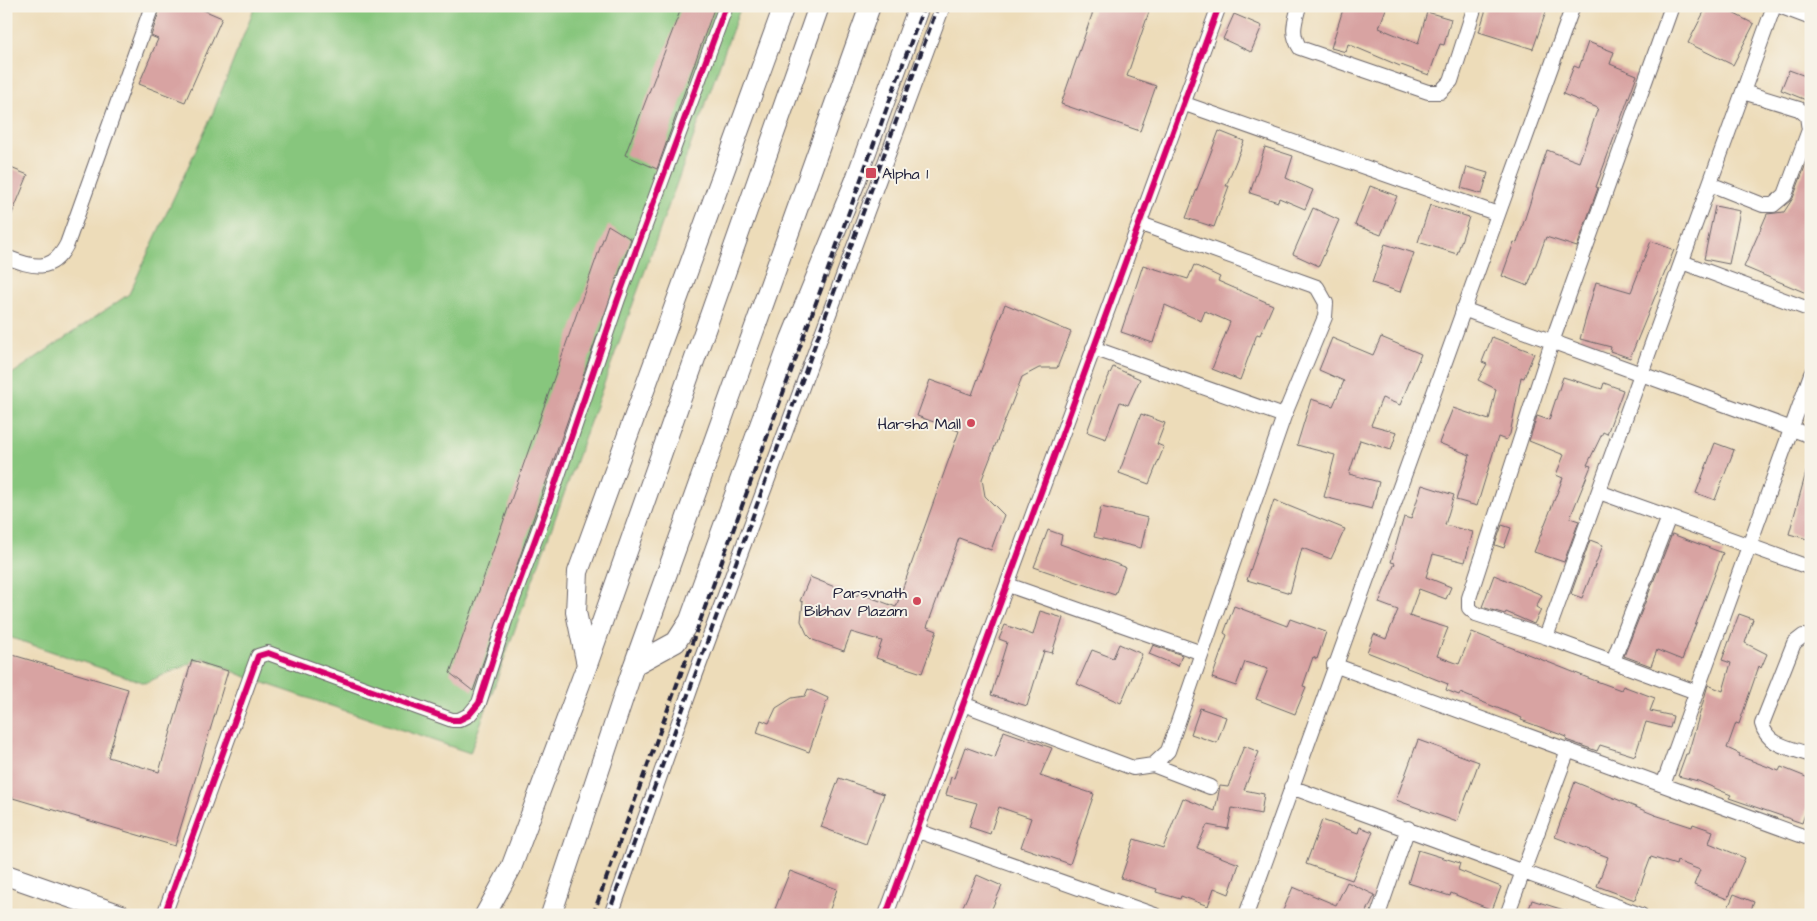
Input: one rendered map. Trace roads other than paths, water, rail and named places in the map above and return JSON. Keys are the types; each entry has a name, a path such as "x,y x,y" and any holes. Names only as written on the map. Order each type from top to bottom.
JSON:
{"street":[{"path":"6,257 35,265 48,266 61,256 152,6"},
{"path":"164,915 258,656 268,653 452,720 469,715 479,703 505,621 549,502 618,299 726,6"},
{"path":"587,665 576,612 578,572 784,6"},
{"path":"485,915 511,868 587,665 819,6"},
{"path":"551,915 634,665 870,6"},
{"path":"634,665 676,642 690,620 791,339 855,182 919,6"},
{"path":"611,915 691,688 943,6"},
{"path":"886,915 1219,6"},
{"path":"1299,6 1293,29 1294,39 1300,48 1428,92 1440,92 1451,81 1475,6"},
{"path":"1246,915 1334,665 1573,6"},
{"path":"1672,6 1552,342 1469,598 1469,608 1476,614 1546,637 1696,692"},
{"path":"1546,637 1774,6"},
{"path":"1779,6 1811,18"},
{"path":"1710,184 1763,205 1773,205 1784,195 1809,130 1807,116 1799,109 1743,92"},
{"path":"1184,104 1498,214"},
{"path":"962,704 1133,768 1152,764 1168,751 1284,416 1325,317 1326,303 1317,287 1140,224"},
{"path":"1682,262 1811,310"},
{"path":"1463,310 1811,436"},
{"path":"1093,348 1284,416"},
{"path":"1663,784 1811,374"},
{"path":"1599,492 1811,568"},
{"path":"1613,661 1669,517"},
{"path":"1008,586 1202,653"},
{"path":"1811,637 1803,636 1794,643 1762,724 1764,734 1772,741 1811,755"},
{"path":"1334,665 1811,839"},
{"path":"1507,915 1568,750"},
{"path":"1152,764 1210,787"},
{"path":"1291,787 1524,870 1641,915"},
{"path":"1378,915 1408,828"},
{"path":"918,832 1155,915"},
{"path":"6,875 118,914"}],"railway":[{"path":"593,915 924,6"},
{"path":"608,915 938,6"}],"place":[{"name":"Alpha 1","path":"871,173"},
{"name":"Harsha Mall","path":"971,423"},
{"name":"Parsvnath Bibhav Plazam","path":"917,601"}]}
